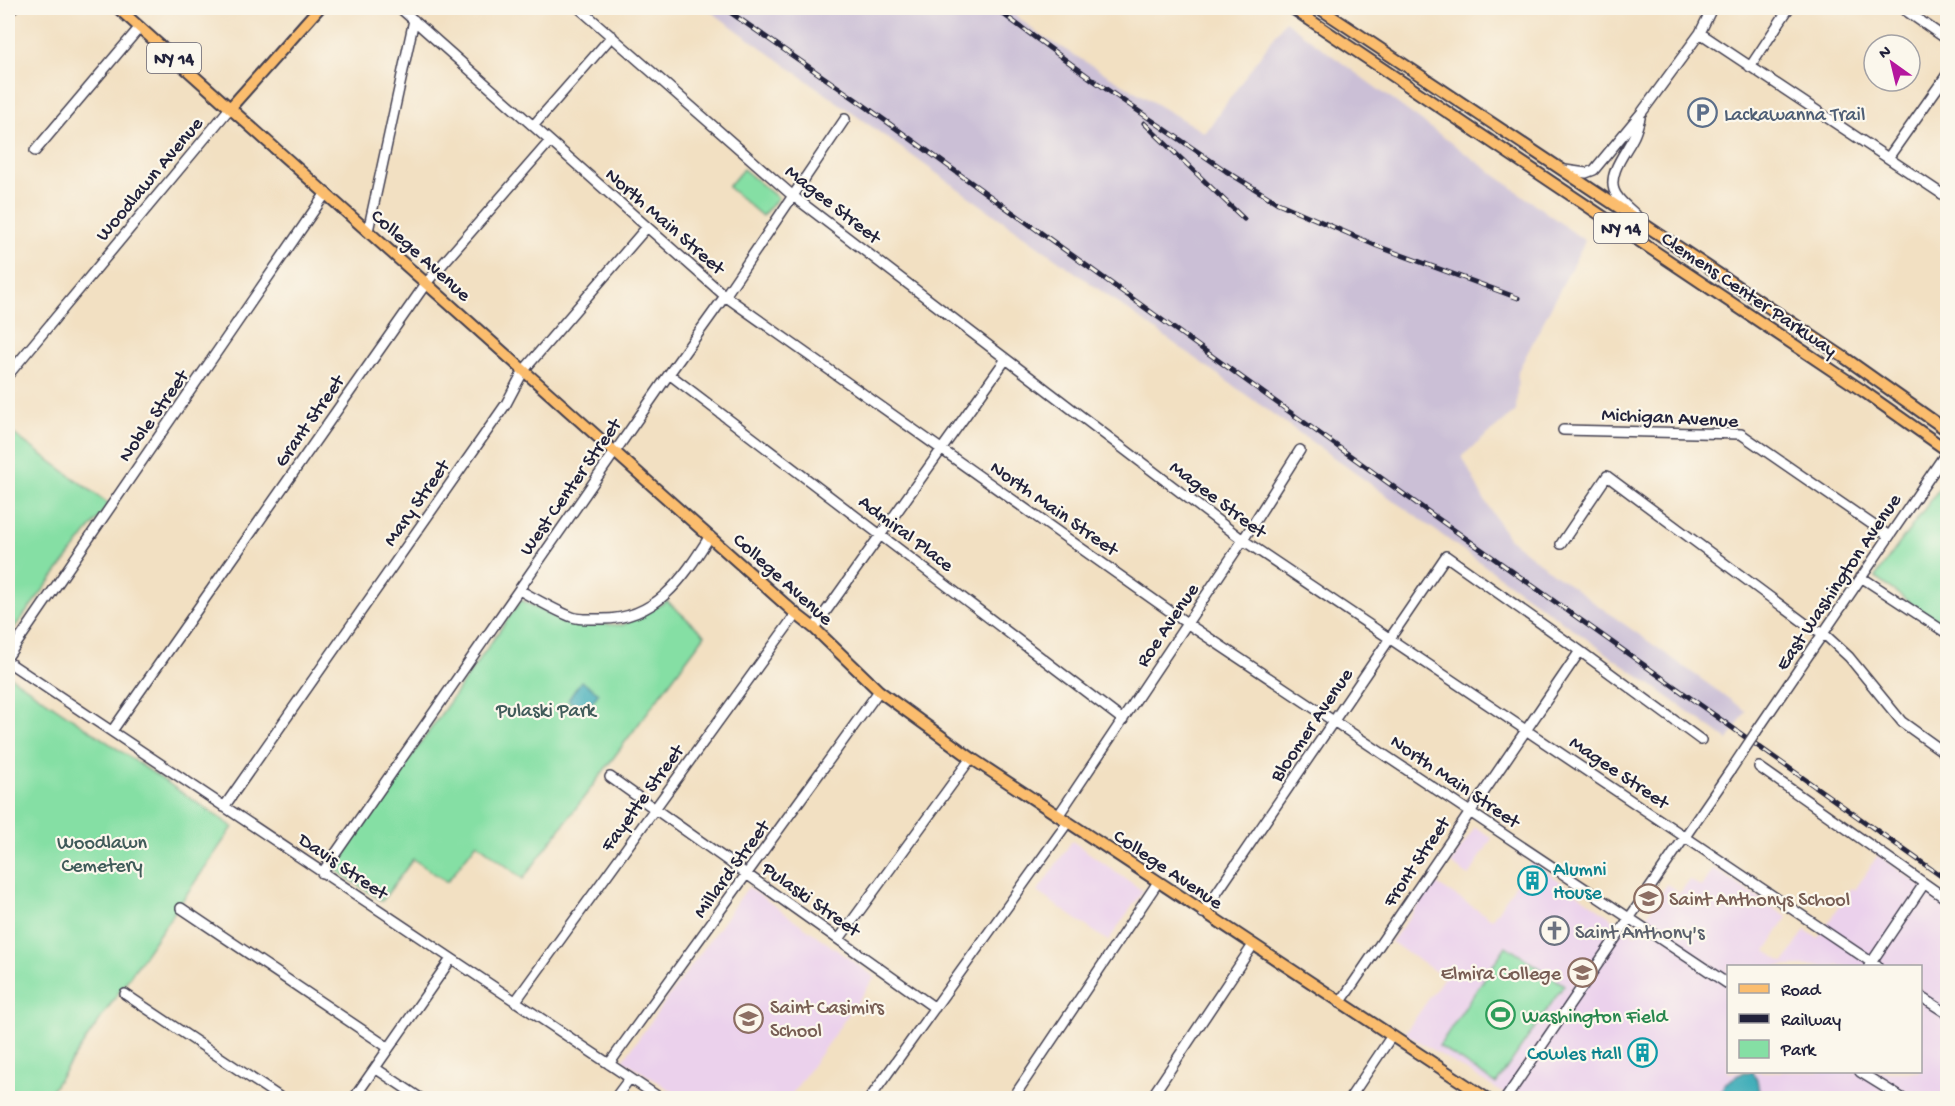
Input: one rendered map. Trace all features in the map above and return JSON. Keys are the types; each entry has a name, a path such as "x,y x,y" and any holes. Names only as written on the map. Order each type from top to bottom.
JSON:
{"main road":[{"name":"College Avenue","path":"118,8 814,628 879,691 971,758 1486,1098"},
{"name":"Woodlawn Avenue","path":"230,108 320,8"},
{"name":"Clemens Center Parkway","path":"1292,8 1863,391 1947,451"},
{"name":"Clemens Center Parkway","path":"1319,8 1845,358 1947,431"}],"street":[{"path":"8,14 13,8"},
{"name":"North Main Street","path":"400,8 725,296 1188,624 1727,983"},
{"name":"Magee Street","path":"579,8 793,196 1243,540 1686,836 1872,965"},
{"path":"1563,170 1586,173 1594,170 1642,112 1700,33 1712,8"},
{"path":"1750,67 1789,8"},
{"path":"1902,8 1947,40"},
{"path":"368,231 414,20"},
{"path":"35,151 140,27"},
{"path":"1700,33 1947,198"},
{"path":"533,126 612,36"},
{"path":"1888,158 1947,73"},
{"name":"Woodlawn Avenue","path":"8,375 230,108"},
{"path":"1642,112 1634,136 1615,174 1612,187 1644,224"},
{"name":"West Center Street","path":"322,873 725,296 845,118"},
{"name":"Grant Street","path":"112,731 427,282 550,141"},
{"name":"Noble Street","path":"8,656 326,193"},
{"name":"Mary Street","path":"224,807 506,404 524,370 647,227"},
{"path":"814,628 1006,359"},
{"name":"Admiral Place","path":"669,374 1123,720"},
{"name":"Michigan Avenue","path":"1563,430 1741,434 1889,536"},
{"name":"Roe Avenue","path":"1058,816 1188,624 1300,450"},
{"name":"East Washington Avenue","path":"1506,1098 1947,451"},
{"path":"1561,544 1607,476 1810,627 1823,633 1849,657 1902,722 1947,755"},
{"path":"519,590 574,618 630,617 668,594 690,567 710,536"},
{"name":"Bloomer Avenue","path":"1203,913 1446,556 1580,651"},
{"path":"1861,577 1947,634"},
{"name":"Fayette Street","path":"515,1002 796,614"},
{"path":"1580,651 1701,740"},
{"name":"Front Street","path":"1340,1003 1580,651"},
{"name":"Davis Street","path":"8,662 660,1098"},
{"name":"Millard Street","path":"609,1064 879,691"},
{"path":"839,939 971,758"},
{"path":"1759,767 1947,900"},
{"name":"Pulaski Street","path":"610,777 935,1008"},
{"path":"870,1098 1068,822"},
{"path":"1013,1098 1158,882"},
{"path":"1872,965 1924,884"},
{"path":"181,908 389,1048"},
{"path":"1150,1098 1253,945"},
{"path":"354,1098 451,959"},
{"path":"124,994 281,1098"},
{"path":"1922,997 1947,1014"},
{"path":"1350,1098 1391,1037"},
{"path":"375,1068 420,1098"},
{"path":"1863,1073 1902,1098"},
{"path":"615,1098 630,1078"}],"shaded area":[{"path":"706,8 1007,8 1037,33 1205,133 1285,21 1585,241 1518,371 1516,411 1462,456 1481,494 1508,538 1554,574 1746,711 1728,740"},
{"path":"1475,827 1492,838 1469,876 1451,864"},
{"path":"1072,841 1143,891 1108,941 1037,892"},
{"name":"Elmira College","path":"1878,855 1947,904 1947,1090 1942,1098 1511,1098 1405,1033 1444,977 1391,942 1435,883 1492,919 1532,861 1635,935 1667,884 1680,893 1690,879 1701,887 1713,868 1787,917 1766,951 1784,963 1805,930 1818,938 1851,888 1855,890"},
{"name":"Saint Casimirs School","path":"748,887 875,977 789,1098 683,1098 623,1060"}],"green space":[{"path":"743,169 778,198 762,216 728,187"},
{"path":"8,430 109,504 8,636"},
{"path":"1947,478 1947,630 1875,577"},
{"name":"Pulaski Park","path":"521,600 569,623 623,625 667,601 705,635 523,879 477,843 447,882 413,859 382,901 333,868"},
{"name":"Woodlawn Cemetery","path":"8,675 233,827 46,1098 8,1098"},
{"name":"Washington Field","path":"1506,946 1564,985 1496,1084 1439,1046"}],"water":[{"path":"581,681 599,693 585,712 568,700"},
{"path":"1741,1073 1754,1073 1757,1079 1760,1098 1719,1098 1724,1084"}],"railway":[{"path":"724,8 858,101 1423,508 1948,881"},
{"path":"995,8 1093,80 1226,171 1278,203 1377,246 1518,298"},
{"path":"1144,123 1244,219"}],"place":[{"name":"Lackawanna Trail","path":"1703,113"},
{"name":"Alumni House","path":"1532,880"},
{"name":"Saint Anthonys School","path":"1648,898"},
{"name":"Saint Anthony's","path":"1554,931"},
{"name":"Elmira College","path":"1582,972"},
{"name":"Washington Field","path":"1501,1015"},
{"name":"Saint Casimirs School","path":"749,1018"},
{"name":"Cowles Hall","path":"1643,1052"}]}
